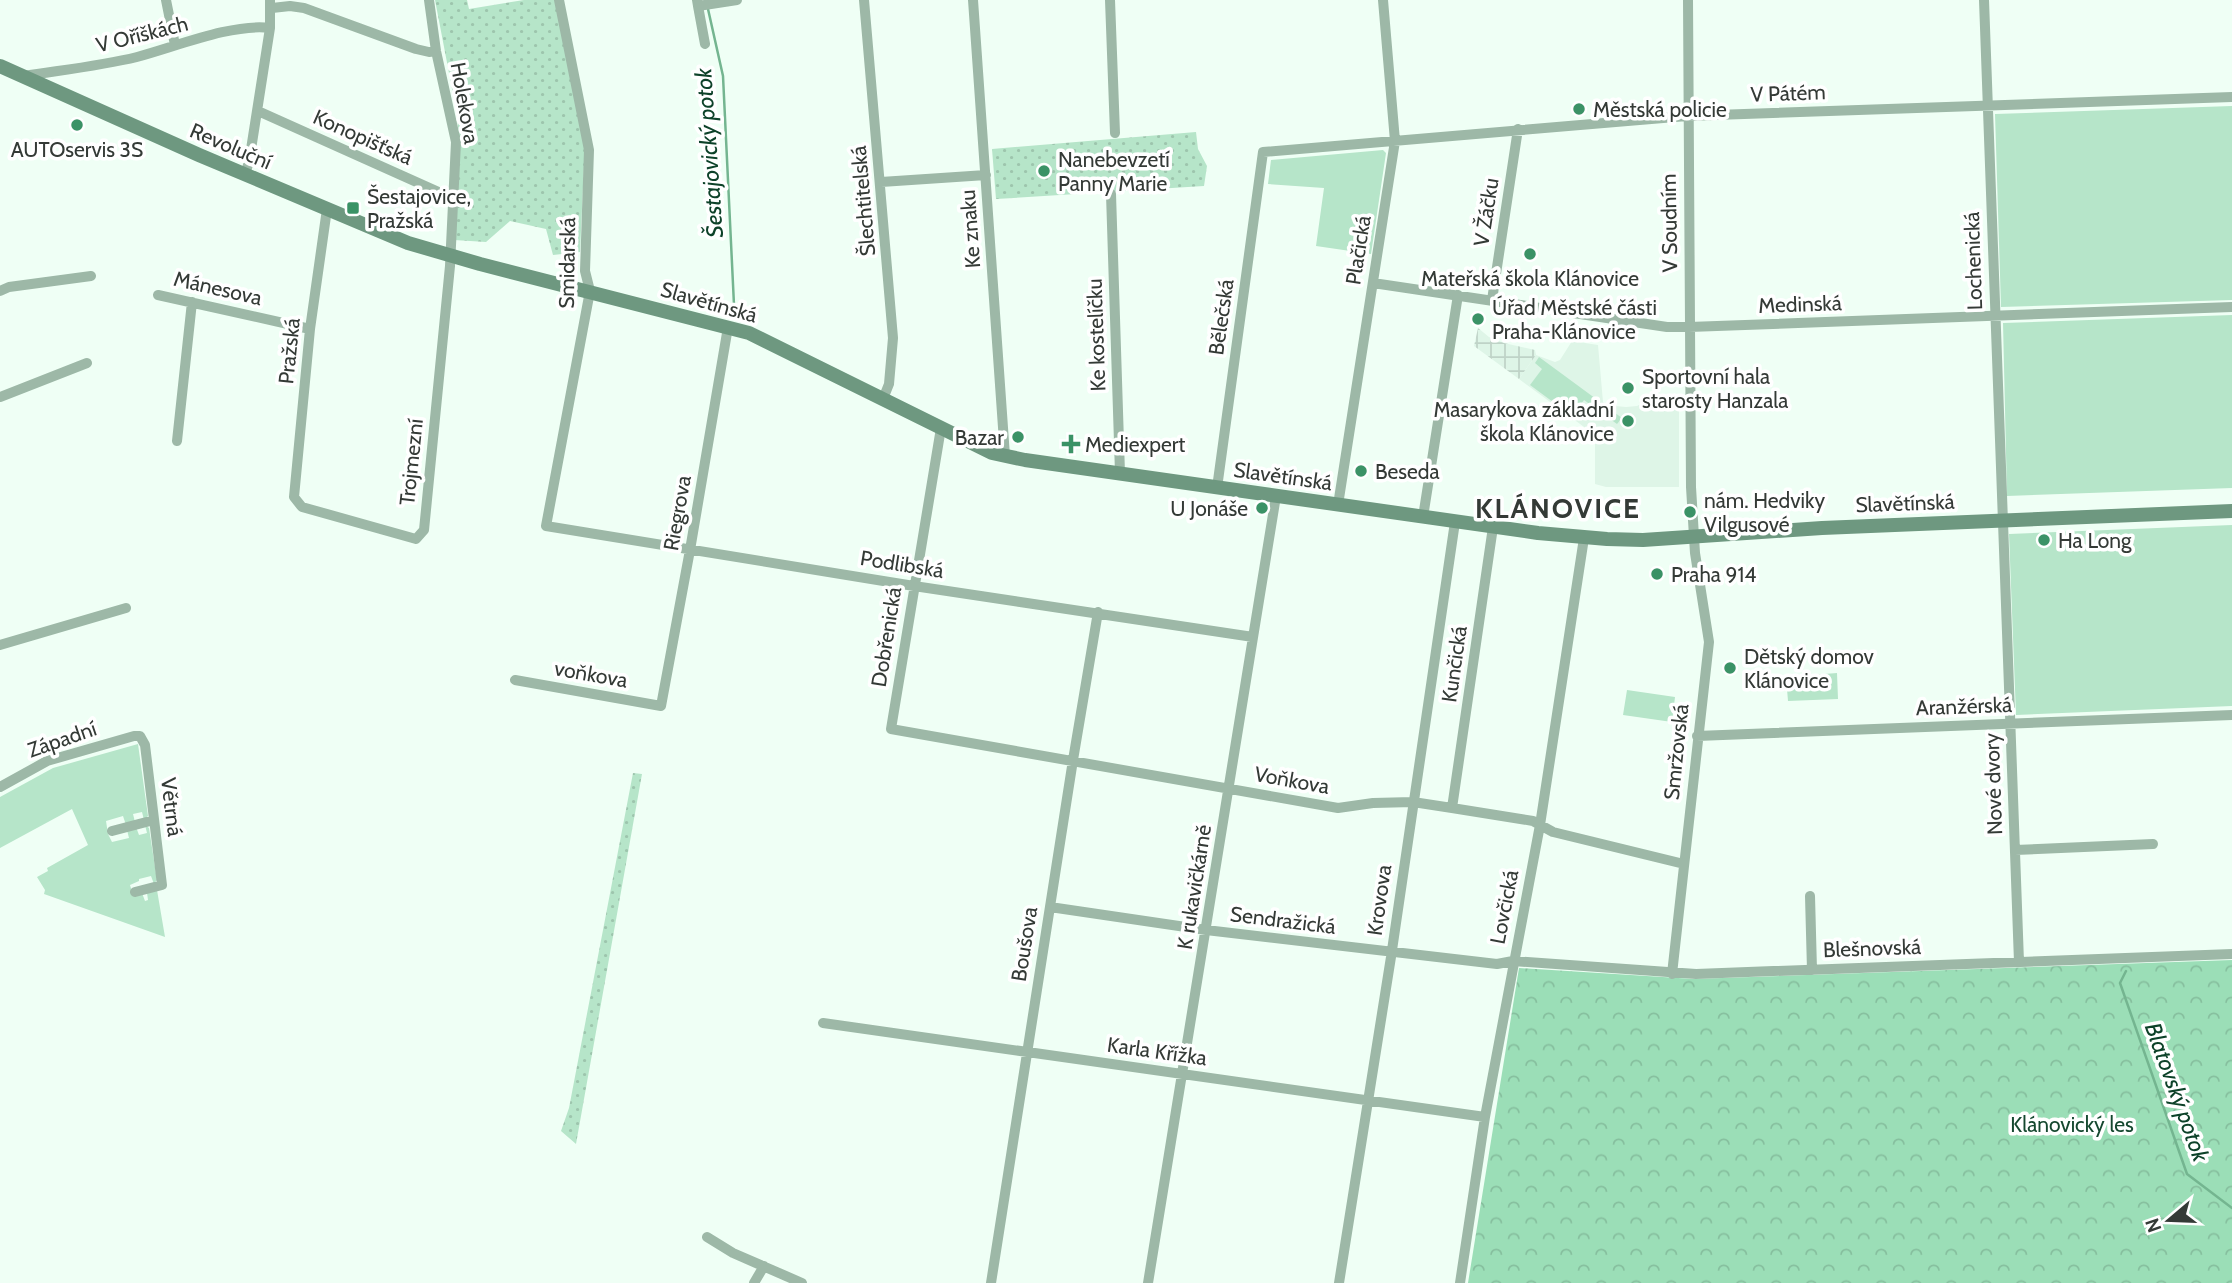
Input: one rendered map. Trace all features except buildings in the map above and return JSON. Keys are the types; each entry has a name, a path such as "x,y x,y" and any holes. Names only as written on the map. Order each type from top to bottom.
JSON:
{"street":[{"path":"166,0 175,45"},
{"name":"Holekova","path":"429,0 436,51 456,142 449,255"},
{"name":"Smidarská","path":"546,526 590,291 585,271 589,150 559,0"},
{"path":"705,44 703,4 737,0"},
{"name":"Šlechtitelská","path":"864,0 893,338 889,384 883,399"},
{"name":"Ke znaku","path":"974,0 1004,456"},
{"path":"1110,0 1115,133"},
{"name":"Plačická","path":"1338,505 1395,141 1383,0"},
{"name":"V Soudním","path":"1688,0 1691,487"},
{"name":"Lochenická","path":"1984,0 2003,520"},
{"path":"245,174 258,111 271,4 304,8 416,50 436,51"},
{"name":"V Oříškách","path":"23,76 117,62 250,27 270,28"},
{"name":"Revoluční","path":"0,66 327,209 408,243 449,255"},
{"name":"V Pátém","path":"1263,152 1687,116 2232,97"},
{"name":"Konopišťská","path":"258,111 452,198"},
{"name":"V Žáčku","path":"1492,300 1518,130"},
{"name":"Bělečská","path":"1217,488 1263,152"},
{"path":"881,182 986,175"},
{"name":"Ke kostelíčku","path":"1111,194 1120,474"},
{"name":"Pražská","path":"294,497 310,329 327,209"},
{"name":"Slavětínská","path":"449,255 749,332 992,453 1217,488 1493,527 1584,538 1643,540 1822,528 2232,511"},
{"name":"Trojmezní","path":"294,497 302,507 416,539 424,530 449,255"},
{"path":"0,291 9,287 91,276"},
{"name":"Medinská","path":"1373,282 1667,327 2232,307"},
{"name":"Mánesova","path":"158,295 310,329"},
{"path":"1423,517 1458,295"},
{"path":"177,441 192,302"},
{"name":"Riegrova","path":"661,706 728,327"},
{"path":"0,397 87,363"},
{"name":"Dobřenická","path":"891,729 941,428"},
{"name":"Smržovská","path":"1672,974 1709,642 1693,536 1691,487"},
{"name":"K rukavičkárně","path":"1149,1283 1276,496"},
{"name":"Nové dvory","path":"2003,520 2019,962"},
{"name":"Krovova","path":"1339,1283 1455,522"},
{"name":"Podlibská","path":"546,526 914,586 1253,637"},
{"name":"Kunčická","path":"1452,808 1493,527"},
{"name":"Lovčická","path":"1460,1283 1513,961 1540,825 1584,538"},
{"path":"0,645 126,608"},
{"name":"Boušova","path":"991,1283 1098,612"},
{"name":"voňkova","path":"514,680 661,706"},
{"name":"Aranžérská","path":"1697,736 2232,715"},
{"name":"Voňkova","path":"891,729 1338,808 1373,803 1413,802 1533,821 1553,832 1684,864"},
{"name":"Západní","path":"0,787 47,761 140,736"},
{"name":"Větrná","path":"135,892 162,885 145,745 140,736"},
{"path":"112,831 154,820"},
{"path":"2015,850 2153,844"},
{"path":"1810,896 1812,970"},
{"name":"Sendražická","path":"1050,907 1206,930 1391,952 1497,964 1513,961"},
{"name":"Blešnovská","path":"1513,961 1672,974 2232,954"},
{"name":"Karla Křížka","path":"823,1023 1486,1117"},
{"path":"707,1237 733,1253 802,1283"},
{"path":"754,1283 764,1266"}],"shaded area":[{"path":"1478,328 1489,337 1504,343 1535,350 1536,355 1519,379 1474,346"},
{"name":"Masarykova základní škola Klánovice","path":"1572,341 1598,345 1603,402 1626,407 1637,406 1654,397 1679,399 1679,487 1606,487 1595,484 1595,435 1519,379 1536,355 1555,362 1560,360"}],"green space":[{"path":"435,0 467,0 469,9 524,0 555,0 585,144 580,252 553,255 546,229 510,221 486,242 454,240 458,120"},
{"path":"2232,106 2232,300 2001,307 1995,114"},
{"path":"1196,132 1198,149 1207,166 1204,186 996,199 992,149"},
{"path":"1383,150 1386,153 1371,254 1316,246 1324,188 1268,184 1271,160"},
{"path":"2232,315 2232,488 2007,496 2003,323"},
{"path":"1539,357 1622,418 1617,424 1584,400 1572,416 1530,385 1542,369 1535,363"},
{"path":"2232,525 2232,706 2016,715 2009,534"},
{"path":"1837,673 1838,699 1788,701 1786,677"},
{"path":"1627,690 1675,697 1672,722 1623,715"},
{"path":"138,744 148,816 144,820 142,812 133,814 135,822 126,825 123,816 106,821 112,842 129,838 127,830 136,827 139,835 147,833 145,825 149,828 157,880 154,884 151,876 130,885 133,895 142,893 145,901 148,900 147,893 157,890 165,937 44,894 45,890 37,877 48,871 47,868 88,845 72,809 0,848 0,797 53,768"},
{"path":"633,773 642,774 576,1144 561,1131 569,1108"},
{"name":"Klánovický les","path":"2232,960 2232,1283 1468,1283 1519,968 1694,979"}],"waterway":[{"name":"Šestajovický potok","path":"708,9 723,76 734,305"},
{"name":"Blatovský potok","path":"2126,971 2120,983 2187,1174 2232,1208"}],"place":[{"name":"Městská policie","path":"1579,109"},
{"name":"AUTOservis 3S","path":"77,125"},
{"name":"Nanebevzetí Panny Marie","path":"1044,171"},
{"name":"Šestajovice, Pražská","path":"353,208"},
{"name":"Mateřská škola Klánovice","path":"1530,254"},
{"name":"Úřad Městské části Praha-Klánovice","path":"1478,319"},
{"name":"Sportovní hala starosty Hanzala","path":"1628,388"},
{"name":"Masarykova základní škola Klánovice","path":"1628,421"},
{"name":"Bazar","path":"1018,437"},
{"name":"Mediexpert","path":"1071,444"},
{"name":"Beseda","path":"1361,471"},
{"name":"U Jonáše","path":"1262,508"},
{"name":"nám. Hedviky Vilgusové","path":"1690,512"},
{"name":"Ha Long","path":"2044,540"},
{"name":"Praha 914","path":"1657,574"},
{"name":"Dětský domov Klánovice","path":"1730,668"}],"district":[{"name":"KLÁNOVICE","path":"1558,508"}]}
